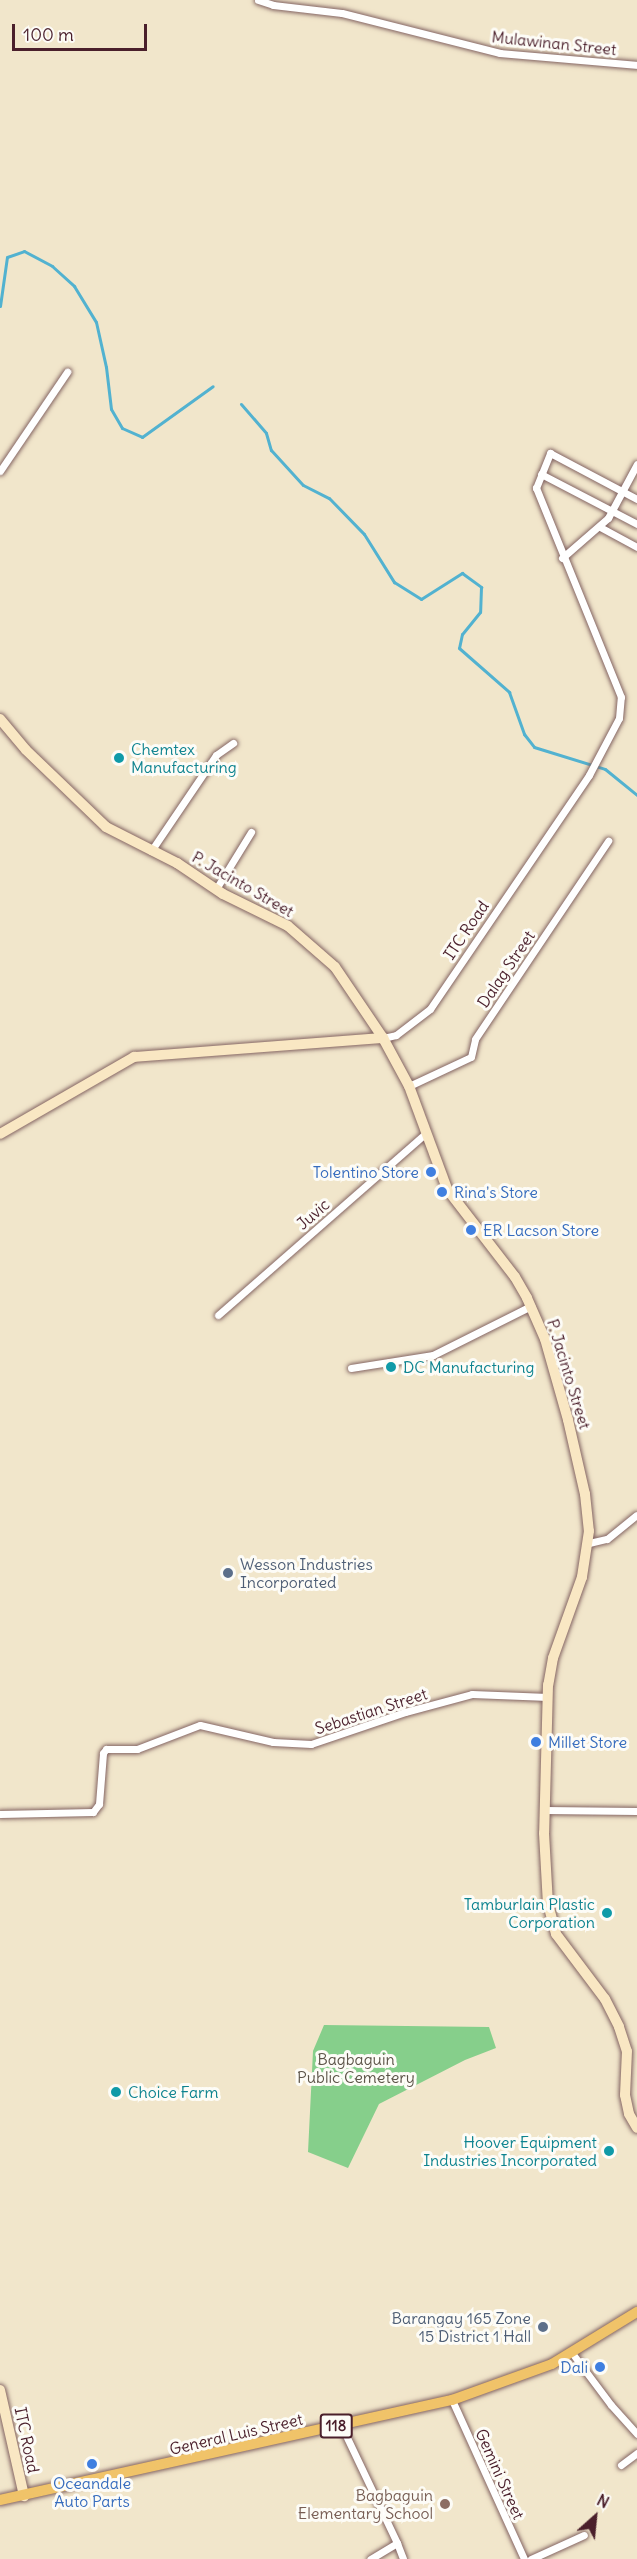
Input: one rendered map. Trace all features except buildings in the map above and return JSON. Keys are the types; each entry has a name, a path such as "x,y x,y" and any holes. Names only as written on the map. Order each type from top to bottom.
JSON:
{"main road":[{"name":"General Luis Street","path":"0,2500 452,2400 544,2368 637,2312"}],"street":[{"name":"Mulawinan Street","path":"258,0 342,13 500,53 637,65"},
{"path":"0,471 67,372"},
{"name":"ITC Road","path":"0,1134 134,1057 383,1038 396,1035 430,1009 589,775 619,718 621,697 562,558 536,488 541,474 550,453 622,491"},
{"path":"562,558 600,527 634,476 637,464"},
{"path":"541,474 637,524"},
{"path":"622,491 637,499"},
{"path":"600,527 637,547"},
{"name":"P. Jacinto Street","path":"0,719 26,750 106,827 177,863 216,889 288,926 335,967 383,1038 409,1086 447,1189 515,1276 531,1306 545,1339 568,1420 585,1494 589,1543 582,1577 553,1658 548,1697 544,1809 546,1884 554,1928 604,1999 619,2027 627,2051 625,2095 629,2114 637,2128"},
{"path":"151,851 216,754 233,743"},
{"path":"216,889 251,832"},
{"name":"Dalag Street","path":"409,1086 471,1058 475,1039 608,841"},
{"name":"Juvic","path":"218,1315 425,1134"},
{"path":"351,1368 433,1355 531,1306"},
{"path":"589,1543 607,1539 637,1515"},
{"name":"Sebastian Street","path":"0,1814 93,1812 99,1804 103,1753 108,1748 137,1749 200,1725 273,1742 312,1744 405,1712 472,1694 548,1697"},
{"path":"544,1809 637,1811"},
{"path":"572,2353 634,2426 637,2434"},
{"name":"ITC Road","path":"0,2390 24,2496"},
{"name":"Gemini Street","path":"452,2400 524,2559"},
{"path":"341,2425 403,2559"},
{"path":"621,2465 637,2453"},
{"path":"531,2559 584,2535"},
{"path":"370,2559 396,2544"}],"green space":[{"name":"Bagbaguin Public Cemetery","path":"324,2025 489,2027 496,2048 465,2060 379,2104 348,2168 308,2152 313,2051"}],"waterway":[{"path":"0,306 7,257 24,251 52,266 74,286 96,322 106,367 111,409 122,428 142,437 213,386"},
{"path":"241,404 266,433 271,450 303,485 329,498 364,534 394,582 421,599 462,573 481,587 480,612 462,634 459,648 509,692 524,734 534,747 605,769 637,795"}],"place":[{"name":"Chemtex Manufacturing","path":"119,758"},
{"name":"Tolentino Store","path":"431,1172"},
{"name":"Rina's Store","path":"442,1192"},
{"name":"ER Lacson Store","path":"471,1230"},
{"name":"DC Manufacturing","path":"391,1367"},
{"name":"Wesson Industries Incorporated","path":"228,1573"},
{"name":"Millet Store","path":"536,1742"},
{"name":"Tamburlain Plastic Corporation","path":"607,1913"},
{"name":"Choice Farm","path":"116,2092"},
{"name":"Hoover Equipment Industries Incorporated","path":"609,2151"},
{"name":"Barangay 165 Zone 15 District 1 Hall","path":"543,2327"},
{"name":"Dali","path":"600,2367"},
{"name":"Oceandale Auto Parts","path":"92,2464"},
{"name":"Bagbaguin Elementary School","path":"445,2504"}]}
